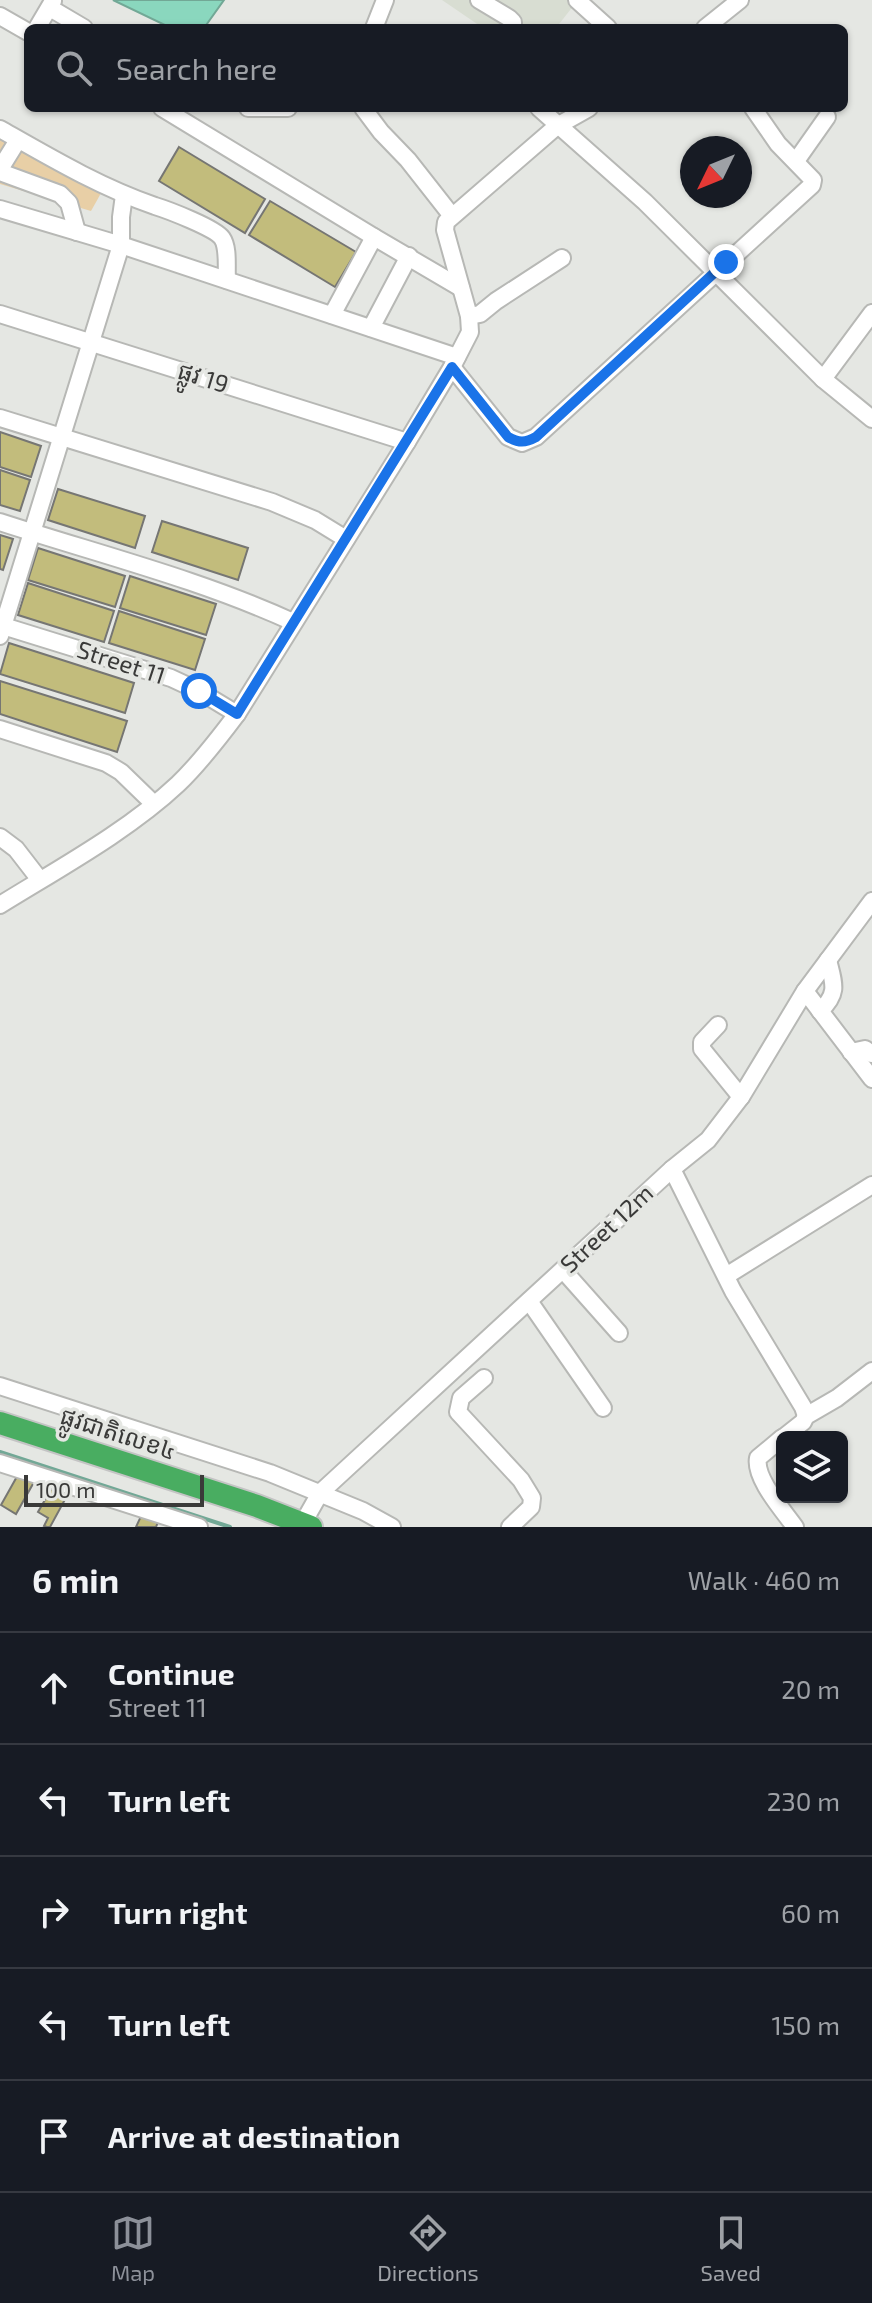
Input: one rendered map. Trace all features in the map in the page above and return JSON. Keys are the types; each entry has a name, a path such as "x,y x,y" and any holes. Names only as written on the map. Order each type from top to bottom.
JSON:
{"highway":[{"name":"ផ្លូវជាតិលេខ៤","path":"0,1423 307,1525"}],"street":[{"path":"376,24 385,0"},
{"path":"479,0 509,18 513,24"},
{"path":"577,0 604,24"},
{"path":"710,24 740,0"},
{"path":"40,24 52,4 79,24"},
{"path":"0,16 24,30"},
{"path":"169,112 461,288"},
{"path":"366,112 452,216"},
{"path":"543,112 645,202 823,379 872,419"},
{"path":"0,905 154,804 178,784 215,744 237,714 407,442 470,332 469,316 445,230 446,222 557,126 582,112"},
{"path":"0,209 121,245 371,328 455,362 508,437 516,442 529,441 812,185 813,180 778,144 756,112"},
{"path":"796,161 827,117"},
{"path":"0,129 93,181 214,231 222,238 225,247 227,280"},
{"path":"18,140 0,171 60,194 69,203 77,232"},
{"path":"1,629 121,245 124,195"},
{"path":"332,315 374,237"},
{"path":"371,328 409,256"},
{"path":"469,316 488,309 562,258"},
{"path":"823,379 872,313"},
{"name":"ផ្លូវ 19","path":"0,314 407,442"},
{"path":"0,418 272,502 315,520 346,539"},
{"path":"0,522 180,577 293,622"},
{"name":"Street 11","path":"1,629 171,678 237,714"},
{"path":"0,729 106,763 121,772 154,804"},
{"path":"0,837 16,849 40,880"},
{"name":"Street 12m","path":"307,1525 320,1493 672,1169 708,1140 741,1097 805,991 872,901"},
{"path":"820,1011 832,1000 834,989 828,960"},
{"path":"805,991 872,1079"},
{"path":"718,1025 702,1042 702,1049 741,1097"},
{"path":"851,1052 865,1049 872,1054"},
{"path":"672,1169 726,1276 806,1416"},
{"path":"726,1276 872,1185"},
{"path":"563,1270 619,1333"},
{"path":"529,1301 603,1408"},
{"path":"792,1431 806,1416 837,1398 872,1371"},
{"path":"484,1378 461,1398 458,1412 521,1480 532,1498 531,1507 510,1527"},
{"path":"0,1386 270,1473 363,1511 392,1527"},
{"path":"776,1444 758,1458 756,1467 776,1500"},
{"path":"0,1463 199,1527"},
{"path":"778,1503 795,1527"}],"shaded area":[{"path":"113,0 224,0 207,24 163,24"},
{"path":"442,0 568,0 574,5 559,24 477,24"},
{"path":"0,129 105,186 91,211 0,184"}],"building":[{"path":"179,147 265,199 245,233 159,181"},
{"path":"270,201 356,252 335,287 249,235"},
{"path":"0,432 41,446 31,477 0,467"},
{"path":"0,470 30,480 20,511 0,505"},
{"path":"58,489 145,516 135,548 48,520"},
{"path":"162,521 248,548 238,580 152,552"},
{"path":"0,535 13,539 3,570 0,569"},
{"path":"38,548 125,576 115,607 28,580"},
{"path":"130,576 216,604 206,635 120,608"},
{"path":"28,583 114,611 104,642 18,615"},
{"path":"119,611 205,639 195,670 109,643"},
{"path":"9,643 134,683 125,713 0,674"},
{"path":"0,681 127,721 117,752 0,714"},
{"path":"19,1473 34,1482 16,1514 1,1505"},
{"path":"53,1486 68,1494 50,1527 47,1527 44,1526 48,1518 38,1512"},
{"path":"142,1514 158,1522 156,1527 136,1527"}],"waterway":[{"path":"0,1452 230,1527"}],"route":[{"path":"199,691 237,714 452,367 508,437 516,442 529,441 726,262"}]}
